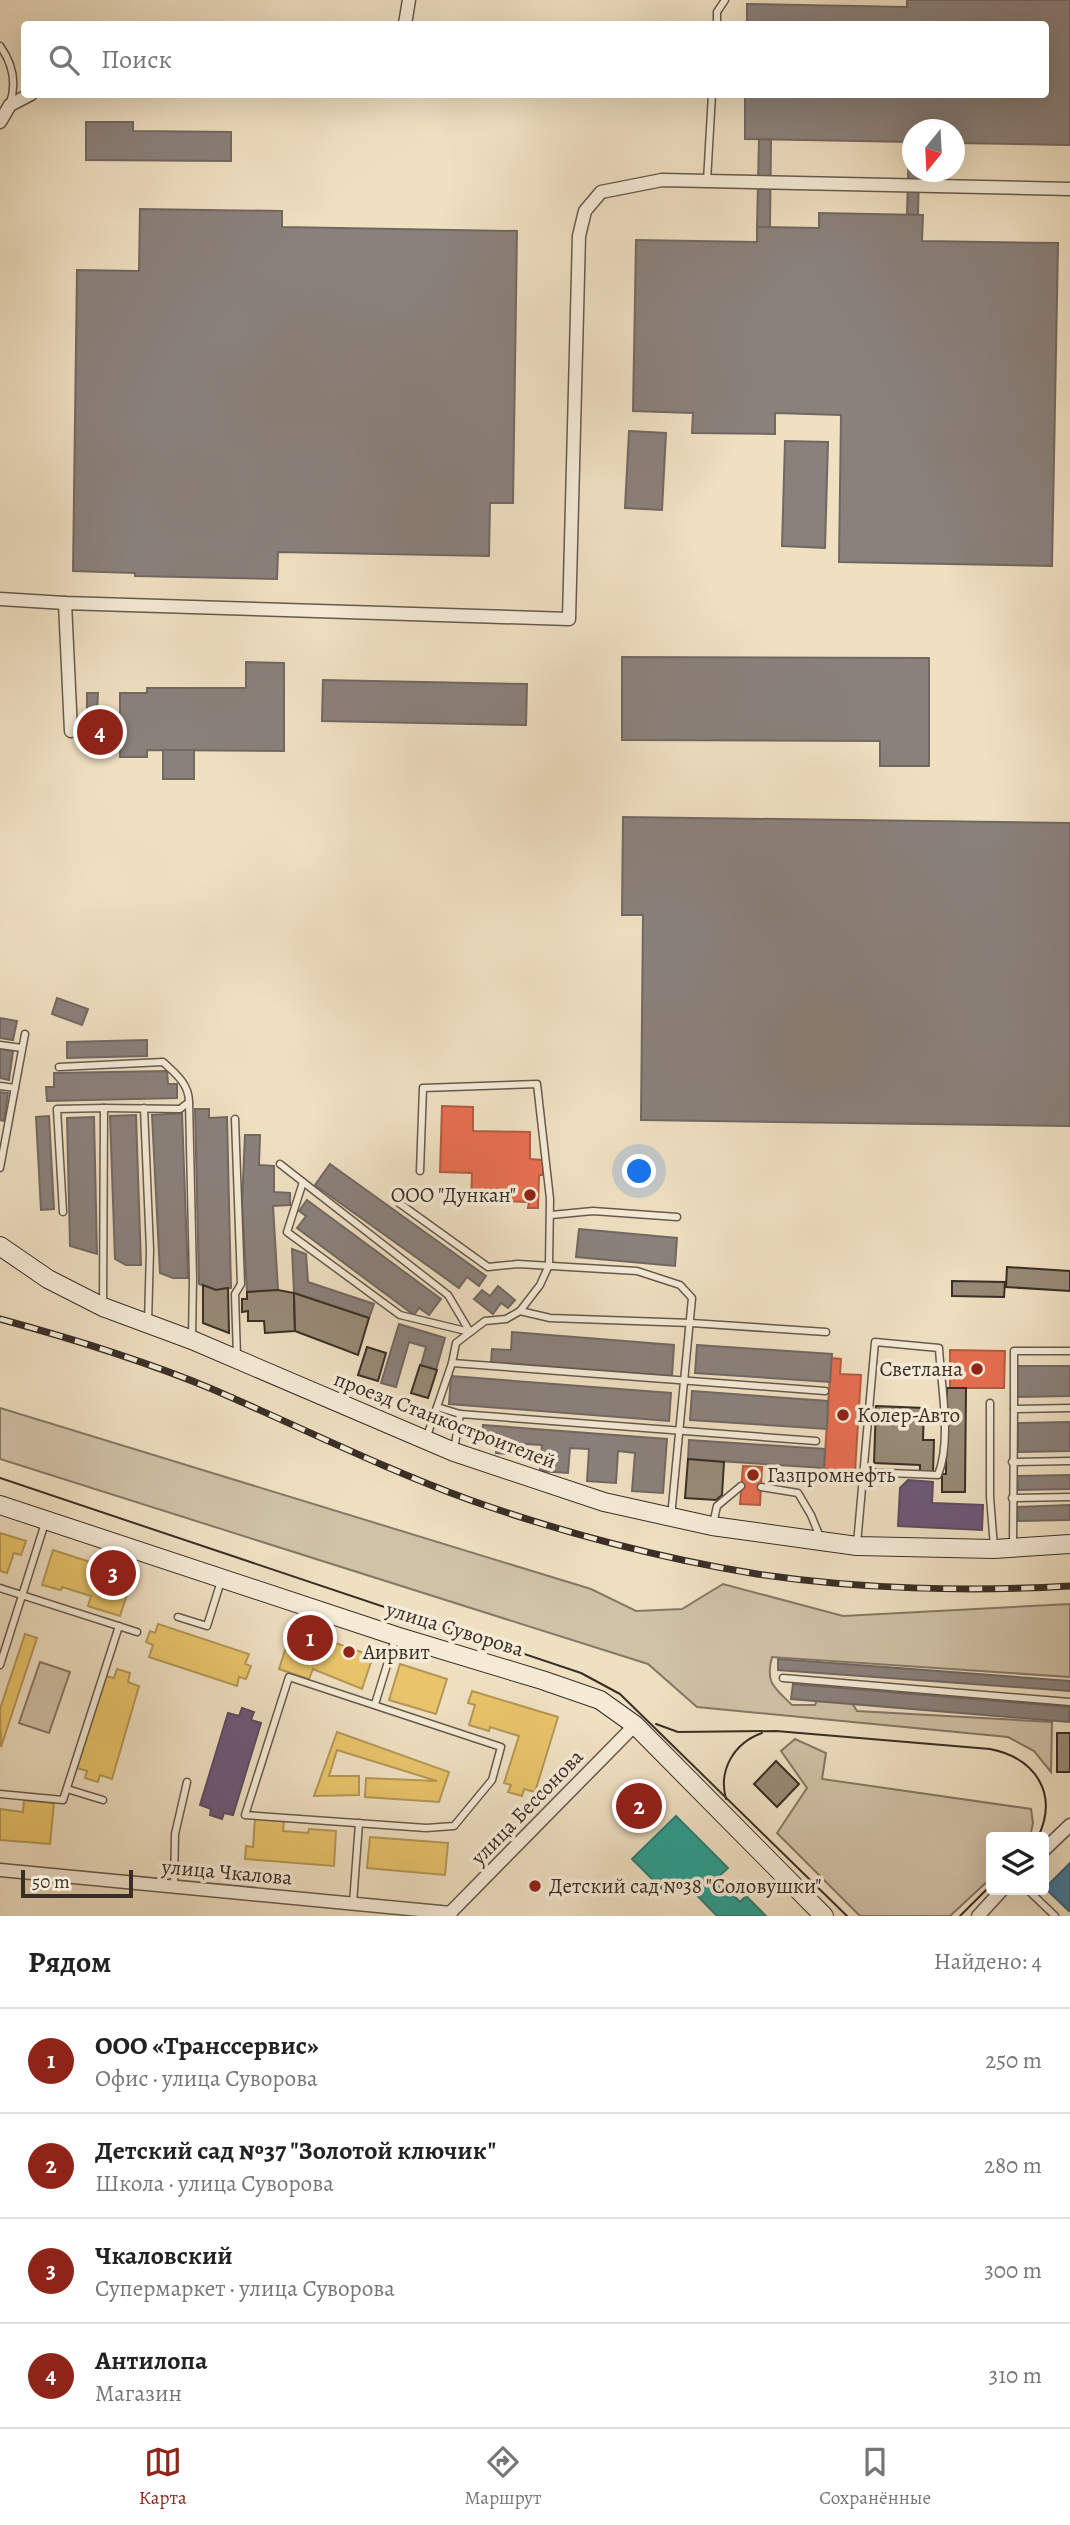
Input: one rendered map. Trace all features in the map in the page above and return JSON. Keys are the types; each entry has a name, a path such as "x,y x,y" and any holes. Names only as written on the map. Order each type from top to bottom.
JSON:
{"main road":[{"name":"проезд Станкостроителей","path":"0,1246 48,1279 103,1307 192,1340 454,1452 592,1499 712,1526 857,1546 995,1549 1070,1544"},
{"name":"улица Суворова","path":"0,1505 396,1636 600,1700 635,1725 824,1916"}],"street":[{"path":"406,21 409,0"},
{"path":"0,122 10,105 23,98"},
{"path":"0,599 569,618 579,236 585,211 601,192 662,180 1070,189"},
{"path":"65,603 71,731"},
{"name":"улица Бессонова","path":"449,1914 635,1725"},
{"path":"1049,1845 1070,1825"},
{"name":"улица Чкалова","path":"0,1870 449,1914"},
{"path":"978,1916 997,1895"}],"lane":[{"path":"717,21 718,12 725,0"},
{"path":"0,46 10,63 15,86 10,105"},
{"path":"707,181 712,98"},
{"path":"0,1168 4,1128 25,1034"},
{"path":"0,1045 22,1048"},
{"path":"59,1067 163,1062 178,1075 189,1091 194,1278 192,1340"},
{"path":"420,1171 423,1088 537,1084 551,1215 549,1265 540,1285 520,1311 506,1319 485,1321 456,1343 426,1441"},
{"path":"0,1086 15,1088"},
{"path":"63,1212 57,1109 180,1109 189,1102"},
{"path":"103,1307 104,1108"},
{"path":"144,1108 150,1250 148,1325"},
{"path":"235,1119 241,1284 234,1294 237,1359"},
{"path":"280,1164 448,1295 470,1332"},
{"path":"303,1182 287,1232 400,1315 470,1332"},
{"path":"399,1203 488,1267 517,1264 637,1271 680,1285 692,1298 671,1518"},
{"path":"551,1215 593,1211 677,1217"},
{"path":"520,1311 550,1318 691,1323 825,1332"},
{"path":"857,1546 875,1342 939,1348 944,1435 943,1462 938,1475 864,1472"},
{"path":"1013,1548 1014,1351 1070,1351"},
{"path":"452,1363 825,1391"},
{"path":"990,1403 990,1497 995,1549"},
{"path":"437,1407 460,1414 816,1441"},
{"path":"1014,1409 1070,1408"},
{"path":"454,1452 460,1414"},
{"path":"1012,1462 1070,1461"},
{"path":"712,1526 717,1506 741,1486"},
{"path":"761,1487 797,1493 811,1515 822,1542"},
{"path":"1012,1498 1070,1497"},
{"path":"0,1665 46,1520"},
{"path":"178,1617 207,1626 222,1579"},
{"path":"0,1588 137,1632"},
{"path":"0,1794 63,1800 119,1626"},
{"path":"375,1704 396,1636"},
{"path":"289,1677 375,1704 501,1747 492,1780 454,1826 426,1828 245,1815 289,1677"},
{"path":"783,1678 1070,1702"},
{"path":"174,1886 175,1834 187,1782"},
{"path":"66,1789 103,1800"},
{"path":"353,1903 359,1824"},
{"path":"1033,1895 1055,1916"}],"shaded area":[{"path":"0,1408 591,1589 636,1611 682,1609 723,1584 843,1616 1070,1604 1070,1677 772,1657 770,1666 773,1684 792,1705 815,1705 820,1694 848,1697 857,1711 1052,1722 1051,1772 1034,1751 1008,1737 697,1707 648,1664 0,1459"},
{"path":"40,1662 70,1672 49,1733 19,1723"},
{"path":"795,1739 826,1753 822,1779 1031,1809 1031,1832 986,1832 986,1883 950,1916 860,1916 777,1833 807,1788 781,1751"}],"building: Жильё":[{"path":"0,1533 26,1541 21,1555 14,1553 7,1573 0,1571"},
{"path":"53,1550 133,1576 120,1616 88,1606 91,1596 62,1587 61,1590 42,1585"},
{"path":"158,1624 249,1654 245,1664 251,1666 246,1679 239,1677 237,1686 149,1657 153,1645 146,1642 150,1631 155,1633"},
{"path":"292,1628 373,1656 362,1689 313,1669 309,1679 279,1669"},
{"path":"25,1634 37,1638 1,1747 0,1709"},
{"path":"400,1664 447,1679 436,1714 389,1700"},
{"path":"117,1669 130,1673 128,1682 139,1686 112,1779 100,1775 98,1782 85,1778 87,1771 77,1768 105,1676 114,1678"},
{"path":"472,1691 558,1717 535,1792 524,1789 522,1796 508,1792 511,1785 504,1783 519,1736 490,1727 489,1731 469,1725 475,1705 468,1703"},
{"path":"337,1732 449,1772 439,1802 365,1797 366,1778 437,1781 337,1750 329,1776 359,1776 359,1795 314,1796"},
{"path":"24,1800 54,1803 50,1844 0,1840 0,1809 23,1812"},
{"path":"255,1818 284,1821 283,1831 336,1831 334,1866 245,1859 246,1846 253,1847"},
{"path":"370,1837 448,1843 445,1875 367,1868"}],"building: Торговля":[{"path":"87,723 114,724 114,754 86,754"},
{"path":"442,1106 473,1107 473,1131 530,1132 530,1159 543,1160 543,1175 539,1175 538,1208 528,1208 529,1202 471,1200 472,1173 440,1172"},
{"name":"Светлана","path":"950,1350 1005,1351 1004,1388 950,1388"},
{"name":"Колер-Авто","path":"831,1358 841,1359 840,1374 861,1375 855,1472 824,1470"},
{"path":"743,1466 762,1467 760,1505 740,1504"}],"building: Офисы":[{"path":"908,1480 933,1482 932,1503 983,1505 982,1530 898,1526 900,1488"},
{"path":"242,1708 254,1712 251,1720 261,1723 233,1815 224,1813 222,1819 210,1815 211,1809 200,1805 228,1713 239,1716"}],"building: Школы":[{"path":"676,1816 728,1868 717,1878 740,1902 746,1896 766,1916 717,1916 682,1880 667,1894 632,1859"}],"building: Учреждения":[{"path":"1070,1863 1069,1911 1049,1892 1049,1884"}],"building: Промзона":[{"path":"907,0 1070,0 1070,145 965,143 965,119 902,119 902,142 745,139 745,98 1049,98 1049,21 747,21 747,4 907,7"},
{"path":"86,122 133,122 133,131 231,132 231,161 86,160"},
{"path":"759,139 771,140 770,227 757,227"},
{"path":"908,182 919,182 918,215 907,214"},
{"path":"140,209 282,211 282,227 517,231 513,503 490,503 489,556 278,552 277,579 135,576 135,573 73,571 77,270 139,271"},
{"path":"819,213 923,215 922,241 1058,243 1052,566 839,562 841,415 775,413 775,434 692,433 693,413 633,411 636,240 757,242 757,227 819,228"},
{"path":"629,431 666,433 662,510 625,508"},
{"path":"785,441 828,442 825,548 782,546"},
{"path":"622,657 929,658 929,766 880,766 880,741 622,740"},
{"path":"246,662 284,663 284,751 147,750 147,757 120,757 120,693 147,693 147,688 246,688"},
{"path":"323,680 527,684 526,725 322,721"},
{"path":"87,693 98,693 97,710 87,710"},
{"path":"163,750 194,750 194,779 163,779"},
{"path":"623,817 1070,823 1070,1126 641,1120 643,915 622,915"},
{"path":"57,998 88,1009 82,1025 52,1014"},
{"path":"0,1018 17,1021 13,1040 0,1038"},
{"path":"147,1040 147,1056 67,1058 67,1042"},
{"path":"0,1049 13,1051 9,1080 0,1078"},
{"path":"167,1071 168,1084 177,1084 177,1098 47,1101 46,1087 54,1087 54,1073"},
{"path":"0,1092 8,1093 4,1121 0,1120"},
{"path":"195,1109 209,1109 209,1118 227,1117 231,1288 216,1290 199,1284"},
{"path":"182,1113 188,1278 173,1278 160,1273 152,1115"},
{"path":"136,1115 141,1265 126,1265 115,1259 110,1116"},
{"path":"49,1116 54,1209 41,1210 36,1117"},
{"path":"94,1117 97,1254 70,1246 67,1118"},
{"path":"245,1135 260,1135 259,1165 274,1166 274,1192 290,1193 290,1205 273,1206 278,1290 247,1292 242,1203"},
{"path":"330,1164 486,1276 479,1286 467,1277 459,1288 315,1185"},
{"path":"307,1200 441,1299 429,1315 419,1308 414,1315 297,1228 306,1216 299,1211"},
{"path":"579,1229 677,1238 675,1266 576,1257"},
{"path":"292,1249 306,1254 308,1282 374,1304 369,1318 294,1293"},
{"path":"498,1286 515,1300 508,1308 501,1303 493,1314 474,1299 482,1290 490,1296"},
{"path":"399,1324 445,1338 436,1370 421,1365 426,1347 409,1342 396,1387 381,1383"},
{"path":"512,1332 674,1345 672,1376 491,1362 492,1349 511,1350"},
{"path":"697,1345 832,1354 830,1382 695,1373"},
{"path":"1017,1366 1070,1366 1070,1396 1017,1397"},
{"path":"451,1376 671,1393 669,1421 449,1404"},
{"path":"692,1391 828,1401 827,1429 690,1420"},
{"path":"1070,1422 1070,1451 1018,1452 1018,1423"},
{"path":"483,1425 667,1439 663,1493 632,1491 635,1453 618,1451 616,1483 587,1481 589,1449 570,1448 568,1473 540,1471 542,1445 526,1444 525,1455 496,1453 498,1439 482,1438"},
{"path":"689,1440 825,1449 824,1468 688,1459"},
{"path":"1070,1475 1070,1489 1018,1490 1017,1476"},
{"path":"1070,1505 1070,1520 1018,1521 1017,1507"},
{"path":"778,1659 1070,1681 1070,1691 778,1670"},
{"path":"793,1684 1070,1707 1069,1722 791,1699"}],"building: Прочее":[{"path":"1007,1267 1070,1271 1070,1291 1006,1287"},
{"path":"952,1281 1005,1282 1004,1297 952,1296"},
{"path":"203,1285 216,1290 228,1288 229,1333 203,1323"},
{"path":"278,1290 294,1293 295,1331 265,1333 264,1321 248,1321 248,1311 242,1312 242,1299 247,1299 247,1292"},
{"path":"294,1293 369,1318 358,1355 295,1331"},
{"path":"367,1347 386,1353 378,1381 358,1375"},
{"path":"420,1365 437,1370 428,1398 411,1393"},
{"path":"947,1388 966,1388 965,1492 942,1492 942,1474 946,1474"},
{"path":"876,1406 924,1408 923,1440 934,1440 933,1473 920,1472 920,1465 874,1463"},
{"path":"688,1459 724,1462 722,1495 716,1500 685,1498"},
{"path":"1057,1733 1070,1733 1070,1772 1057,1772"},
{"path":"776,1761 799,1784 777,1807 754,1784"}],"tram line":[{"path":"0,1478 581,1673 620,1694 847,1916"},
{"path":"656,1724 678,1732 776,1731 990,1749 1019,1760 1039,1780 1046,1806 1040,1832"},
{"path":"726,1799 724,1778 730,1759 743,1743 762,1733"},
{"path":"960,1916 986,1890"}],"railway":[{"path":"0,1319 80,1342 212,1389 437,1488 504,1512 612,1543 721,1568 834,1583 953,1589 1070,1586"}],"place":[{"name":"Aнтилопа","path":"100,732"},
{"name":"ООО \"Дункан\"","path":"530,1195"},
{"name":"Светлана","path":"977,1369"},
{"name":"Колер-Авто","path":"843,1415"},
{"name":"Газпромнефть","path":"753,1475"},
{"name":"Чкаловский","path":"113,1573"},
{"name":"ООО «Транссервис»","path":"310,1638"},
{"name":"Аирвит","path":"349,1652"},
{"name":"Детский сад №37 \"Золотой ключик\"","path":"639,1806"},
{"name":"Детский сад №38 \"Соловушки\"","path":"535,1886"}]}
